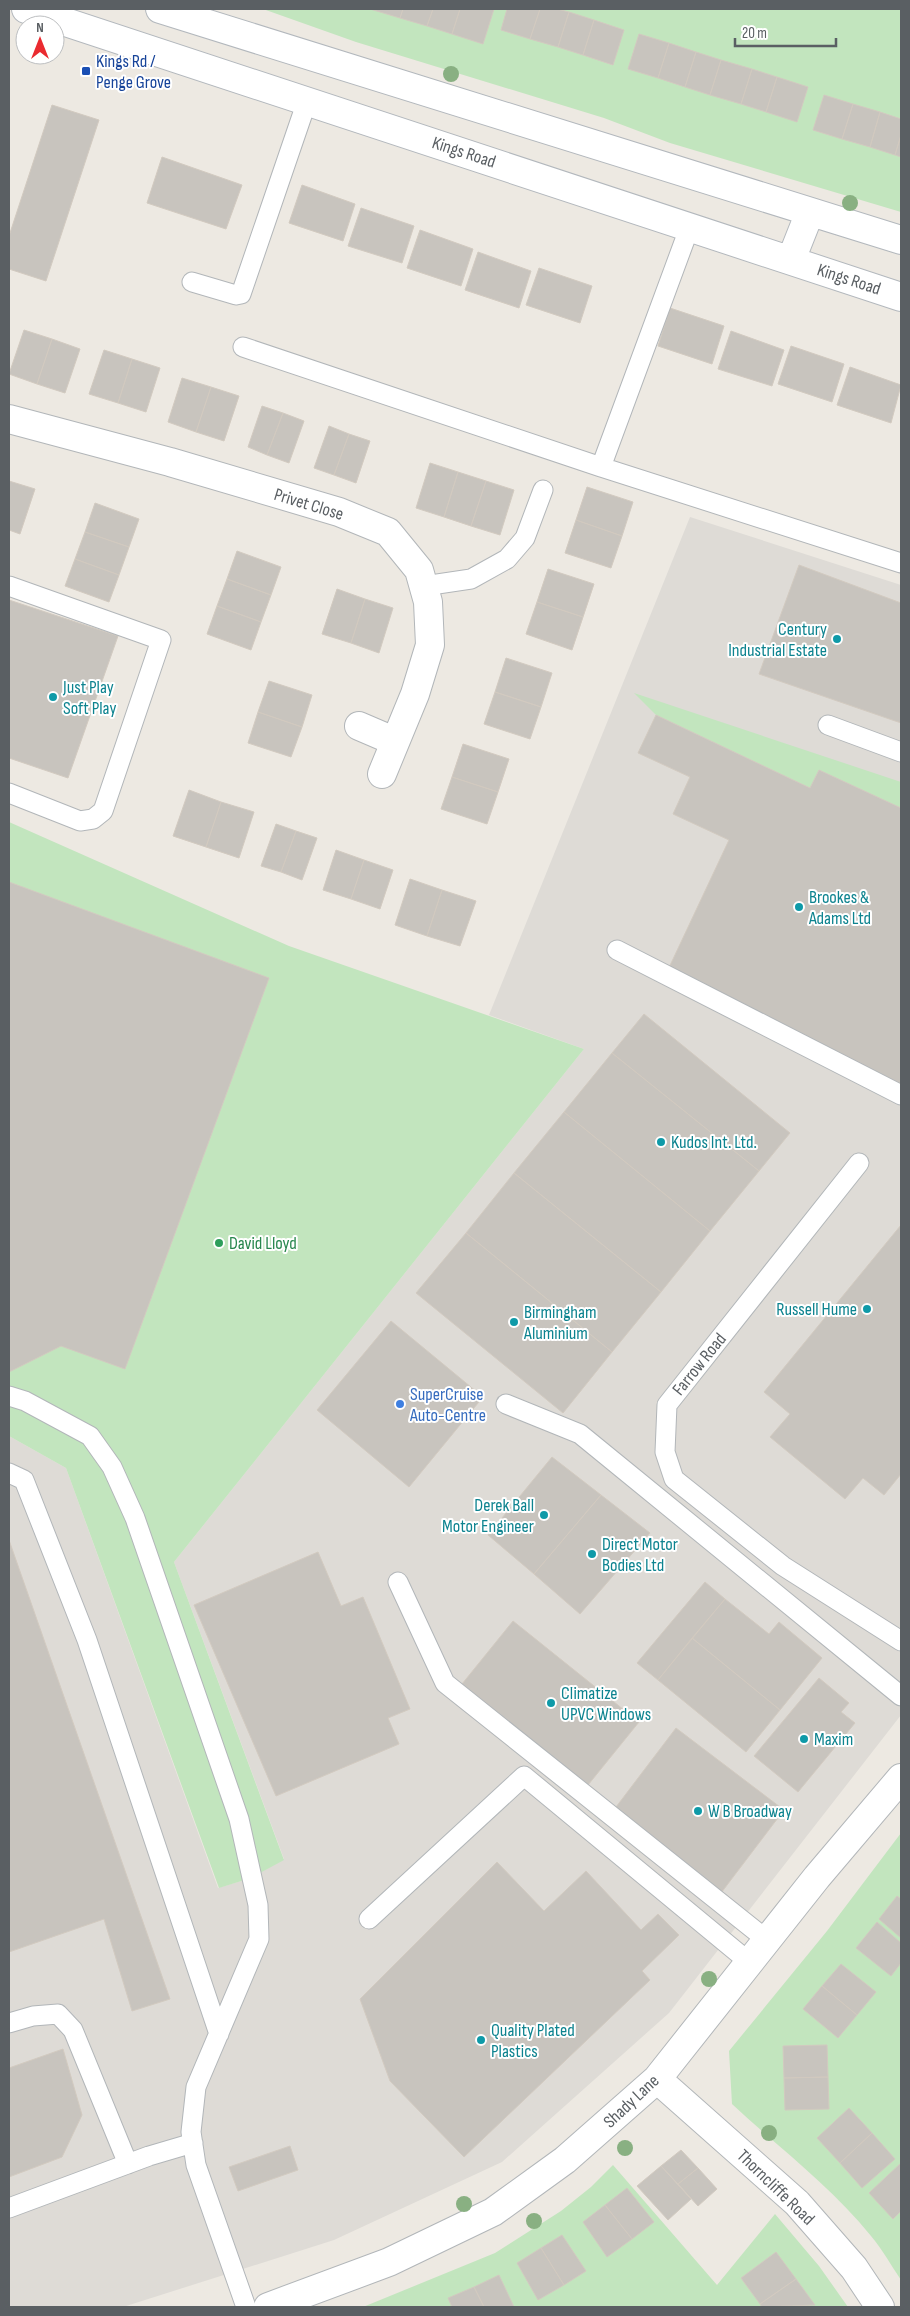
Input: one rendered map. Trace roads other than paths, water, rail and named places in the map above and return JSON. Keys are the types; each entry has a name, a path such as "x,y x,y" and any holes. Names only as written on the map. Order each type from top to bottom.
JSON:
{"street":[{"name":"Kings Road","path":"26,9 901,297"},
{"path":"160,9 901,240"},
{"path":"298,98 304,54"},
{"path":"791,260 810,212"},
{"name":"Privet Close","path":"9,419 170,462 321,507 388,532 419,570 428,602 430,645 415,694 382,774"},
{"path":"359,726 394,741"},
{"name":"Shady Lane","path":"268,2307 389,2262 494,2212 566,2160 657,2079 816,1876 901,1778"},
{"name":"Thorncliffe Road","path":"657,2079 797,2203 854,2268 880,2307"}],"lane":[{"path":"192,282 236,295 241,294 298,98"},
{"path":"601,467 690,226"},
{"path":"243,347 601,467 901,563"},
{"path":"424,586 471,579 506,559 525,538 543,490"},
{"path":"9,586 161,640 103,811 93,819 80,822 9,793"},
{"path":"828,725 901,752"},
{"path":"617,950 901,1095"},
{"name":"Farrow Road","path":"859,1163 667,1405 665,1452 674,1479 682,1486 783,1566 901,1641"},
{"path":"9,1396 25,1401 90,1436 112,1467 134,1518 239,1820 258,1905 259,1939 196,2087 191,2132 196,2165 246,2307"},
{"path":"506,1404 580,1434 901,1696"},
{"path":"9,1473 24,1480 87,1640 219,2034"},
{"path":"398,1582 445,1683 767,1940"},
{"path":"369,1920 524,1776 749,1962"},
{"path":"9,2023 33,2016 58,2014 73,2030 128,2164"},
{"path":"9,2208 128,2164 193,2143"}],"place":[{"name":"Kings Rd / Penge Grove","path":"86,71"},
{"name":"Century Industrial Estate","path":"837,639"},
{"name":"Just Play Soft Play","path":"53,697"},
{"name":"Brookes & Adams Ltd","path":"799,907"},
{"name":"Kudos Int. Ltd.","path":"661,1142"},
{"name":"David Lloyd","path":"219,1243"},
{"name":"Russell Hume","path":"867,1309"},
{"name":"Birmingham Aluminium","path":"514,1322"},
{"name":"SuperCruise Auto-Centre","path":"400,1404"},
{"name":"Derek Ball Motor Engineer","path":"544,1515"},
{"name":"Direct Motor Bodies Ltd","path":"592,1554"},
{"name":"Climatize UPVC Windows","path":"551,1703"},
{"name":"Maxim","path":"804,1739"},
{"name":"W B Broadway","path":"698,1811"},
{"name":"Quality Plated Plastics","path":"481,2040"}]}
